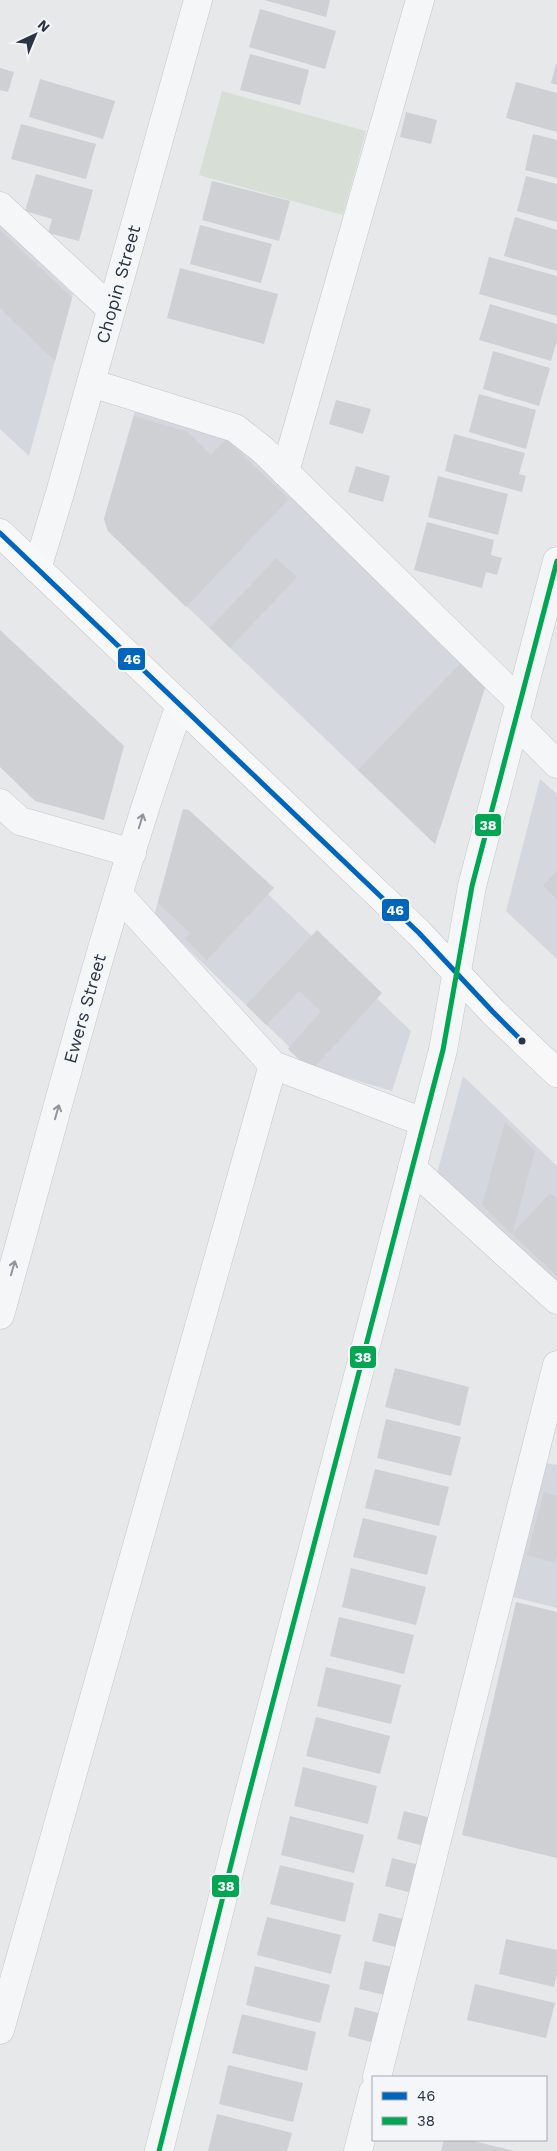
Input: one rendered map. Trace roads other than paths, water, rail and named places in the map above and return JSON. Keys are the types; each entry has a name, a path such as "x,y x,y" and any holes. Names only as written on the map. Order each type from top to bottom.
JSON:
{"main road":[{"path":"0,533 412,926 493,1012 557,1073"}],"street":[{"name":"Chopin Street","path":"37,569 91,384 198,0"},
{"path":"285,472 420,0"},
{"path":"0,206 112,309"},
{"path":"91,384 235,428 263,450 517,712 557,764"},
{"path":"159,2151 443,1050 472,886 557,561"},
{"name":"Ewers Street","path":"0,1315 118,895 156,772 180,705"},
{"path":"0,802 20,821 132,853"},
{"path":"118,895 273,1066 423,1122"},
{"path":"0,2030 273,1066"},
{"path":"412,1168 557,1300"},
{"path":"377,2076 557,1365"},
{"path":"358,2151 372,2096"}]}
